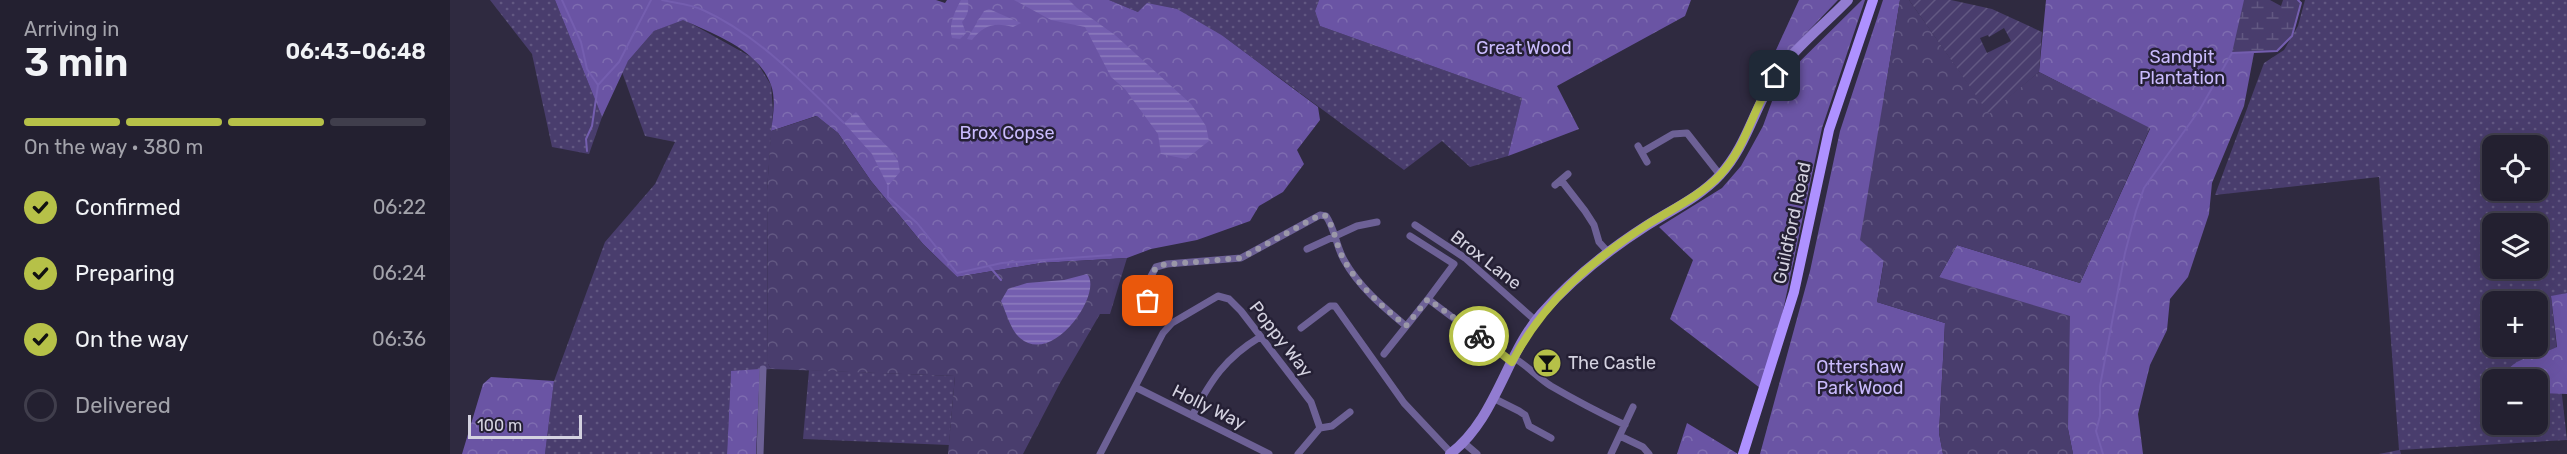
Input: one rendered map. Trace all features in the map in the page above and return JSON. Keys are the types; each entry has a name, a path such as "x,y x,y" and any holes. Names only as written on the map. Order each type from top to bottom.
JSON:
{"main road":[{"name":"Guildford Road","path":"1743,454 1789,311 1829,130 1874,0"}],"street":[{"path":"1301,328 1330,306 1335,306 1404,403 1450,454 1478,425 1536,321 1563,289 1608,252 1706,188 1720,175 1738,150 1771,81 1848,0"},
{"path":"1647,162 1640,149 1673,134 1687,133 1720,175"},
{"path":"1568,174 1558,183 1590,218 1599,242 1608,252"},
{"path":"1147,316 1150,278 1153,270 1160,265 1241,258 1320,215 1326,216 1344,261 1365,290 1406,326"},
{"path":"1306,249 1358,226 1377,222"},
{"name":"Brox Lane","path":"1416,225 1465,258 1536,321"},
{"path":"1384,354 1454,264 1410,237"},
{"name":"Poppy Way","path":"1135,387 1167,328 1218,296 1224,297 1235,304 1311,402 1320,428"},
{"path":"1428,299 1513,360 1525,364 1552,387 1625,425"},
{"path":"1192,416 1210,380 1236,355 1260,337"},
{"path":"760,454 763,369"},
{"path":"1100,454 1135,387"},
{"name":"Holly Way","path":"1135,387 1266,453"},
{"path":"1493,398 1525,415 1529,426 1551,438"},
{"path":"1611,454 1633,407"},
{"path":"1298,454 1320,428 1332,426 1350,412"},
{"path":"1620,436 1643,447 1649,454"},
{"path":"1463,442 1477,454"}],"green space":[{"path":"490,0 555,0 602,117 589,154 552,147 532,54"},
{"name":"Brox Copse","path":"555,0 936,0 945,3 947,0 1109,0 1138,12 1147,3 1177,9 1223,36 1318,107 1320,120 1297,150 1304,164 1283,192 1259,206 1250,221 1197,240 1151,249 1127,258 1041,263 957,277 923,244 871,181 838,133 816,116 771,131 773,96 765,73 746,53 708,31 683,20 654,31 628,61 602,117"},
{"path":"1109,0 1319,0 1315,11 1320,26 1522,98 1508,156 1470,167 1442,141 1404,170 1223,36 1138,12"},
{"name":"Great Wood","path":"1319,0 1691,0 1685,16 1557,86 1579,129 1508,156 1522,98 1320,26 1315,11"},
{"path":"1799,0 1838,0 1775,66 1770,63"},
{"path":"1862,0 1865,0 1822,128 1781,320 1760,388 1670,319 1693,260 1659,227 1722,188 1741,166 1763,126 1779,82"},
{"name":"Ottershaw Park Wood","path":"1883,0 1900,0 1884,97 1884,260 1877,302 1945,323 1939,433 1943,454 1760,454 1810,271 1840,131"},
{"path":"1900,0 1909,0 1989,113 2039,72 2150,128 2080,283 1957,245 1939,277 2070,316 2068,429 2073,454 1943,454 1939,433 1945,323 1877,302 1884,261 1860,240"},
{"path":"1909,0 1951,0 1992,9 2042,32 2039,72 1989,114","holes":["2004,28 2011,41 1987,53 1980,38 1988,35 1989,37"]},
{"name":"Sandpit Plantation","path":"2046,0 2266,0 2274,46 2254,53 2244,106 2212,183 2209,214 2188,277 2170,299 2167,330 2150,365 2138,414 2143,454 2073,454 2068,429 1939,277 1957,245 2080,283 2150,129 2039,72"},
{"path":"2244,0 2270,0 2281,6 2283,0 2298,0 2301,3 2292,36 2277,51 2232,53"},
{"path":"2305,0 2567,0 2567,293 2551,297 2567,440 2400,450 2401,454 2379,454 2399,450 2379,177 2215,195 2264,63 2284,50 2298,26"},
{"path":"683,19 755,59 771,85 773,110 767,191 768,364 771,369 731,372 727,454 545,454 554,381 605,242 655,184 675,142 645,136 622,72 628,61 654,31"},
{"path":"817,116 838,133 871,181 923,244 957,277 1041,263 1127,258 1110,314 1100,314 1023,454 948,454 955,376 771,369 768,364 767,191 771,131"},
{"path":"2567,293 2567,394 2548,393 2548,369 2510,369 2529,357 2548,357 2548,351 2557,347 2551,296"},
{"path":"760,369 756,454 727,454 731,371"},
{"path":"809,370 955,376 949,445 803,439"},
{"path":"491,377 554,381 545,454 462,454 483,384"},
{"path":"1687,423 1738,454 1677,454"}],"shaded area":[{"path":"961,0 968,0 968,12 962,22 966,33 960,39 952,38 954,13"},
{"path":"1014,0 1069,0 1115,35 1191,104 1206,126 1209,141 1186,159 1161,154 1158,134 1125,89 1111,77 1085,27 1051,20"},
{"path":"989,9 1021,23 1013,27 990,26 972,40 967,39 984,11"},
{"path":"856,112 898,161 900,172 888,186 872,154 844,123"},
{"path":"1087,274 1090,283 1082,310 1060,335 1047,343 1033,344 1017,335 1001,301 1008,289 1027,283 1064,280"}],"waterway":[{"path":"562,0 581,42 587,69 598,85"},
{"path":"587,151 586,139 592,126 598,85 619,62 651,0"},
{"path":"662,0 698,8 742,32 778,60 844,123"},
{"path":"2103,454 2096,431 2100,416 2100,386 2125,253 2144,188 2200,109 2232,53 2277,51 2292,36 2301,3 2298,0"},
{"path":"888,186 888,197 917,223 957,273 1002,263 1111,255"},
{"path":"989,266 1001,280"}],"way so far":[{"path":"1148,301 1150,278 1156,267 1167,264 1241,258 1320,215 1326,216 1334,241 1344,261 1365,290 1406,326 1428,299 1479,336"}],"place":[{"name":"The Castle","path":"1547,363"}],"route":[{"path":"1479,336 1512,362 1540,315 1575,278 1629,237 1706,188 1720,175 1738,150 1775,76"}]}
